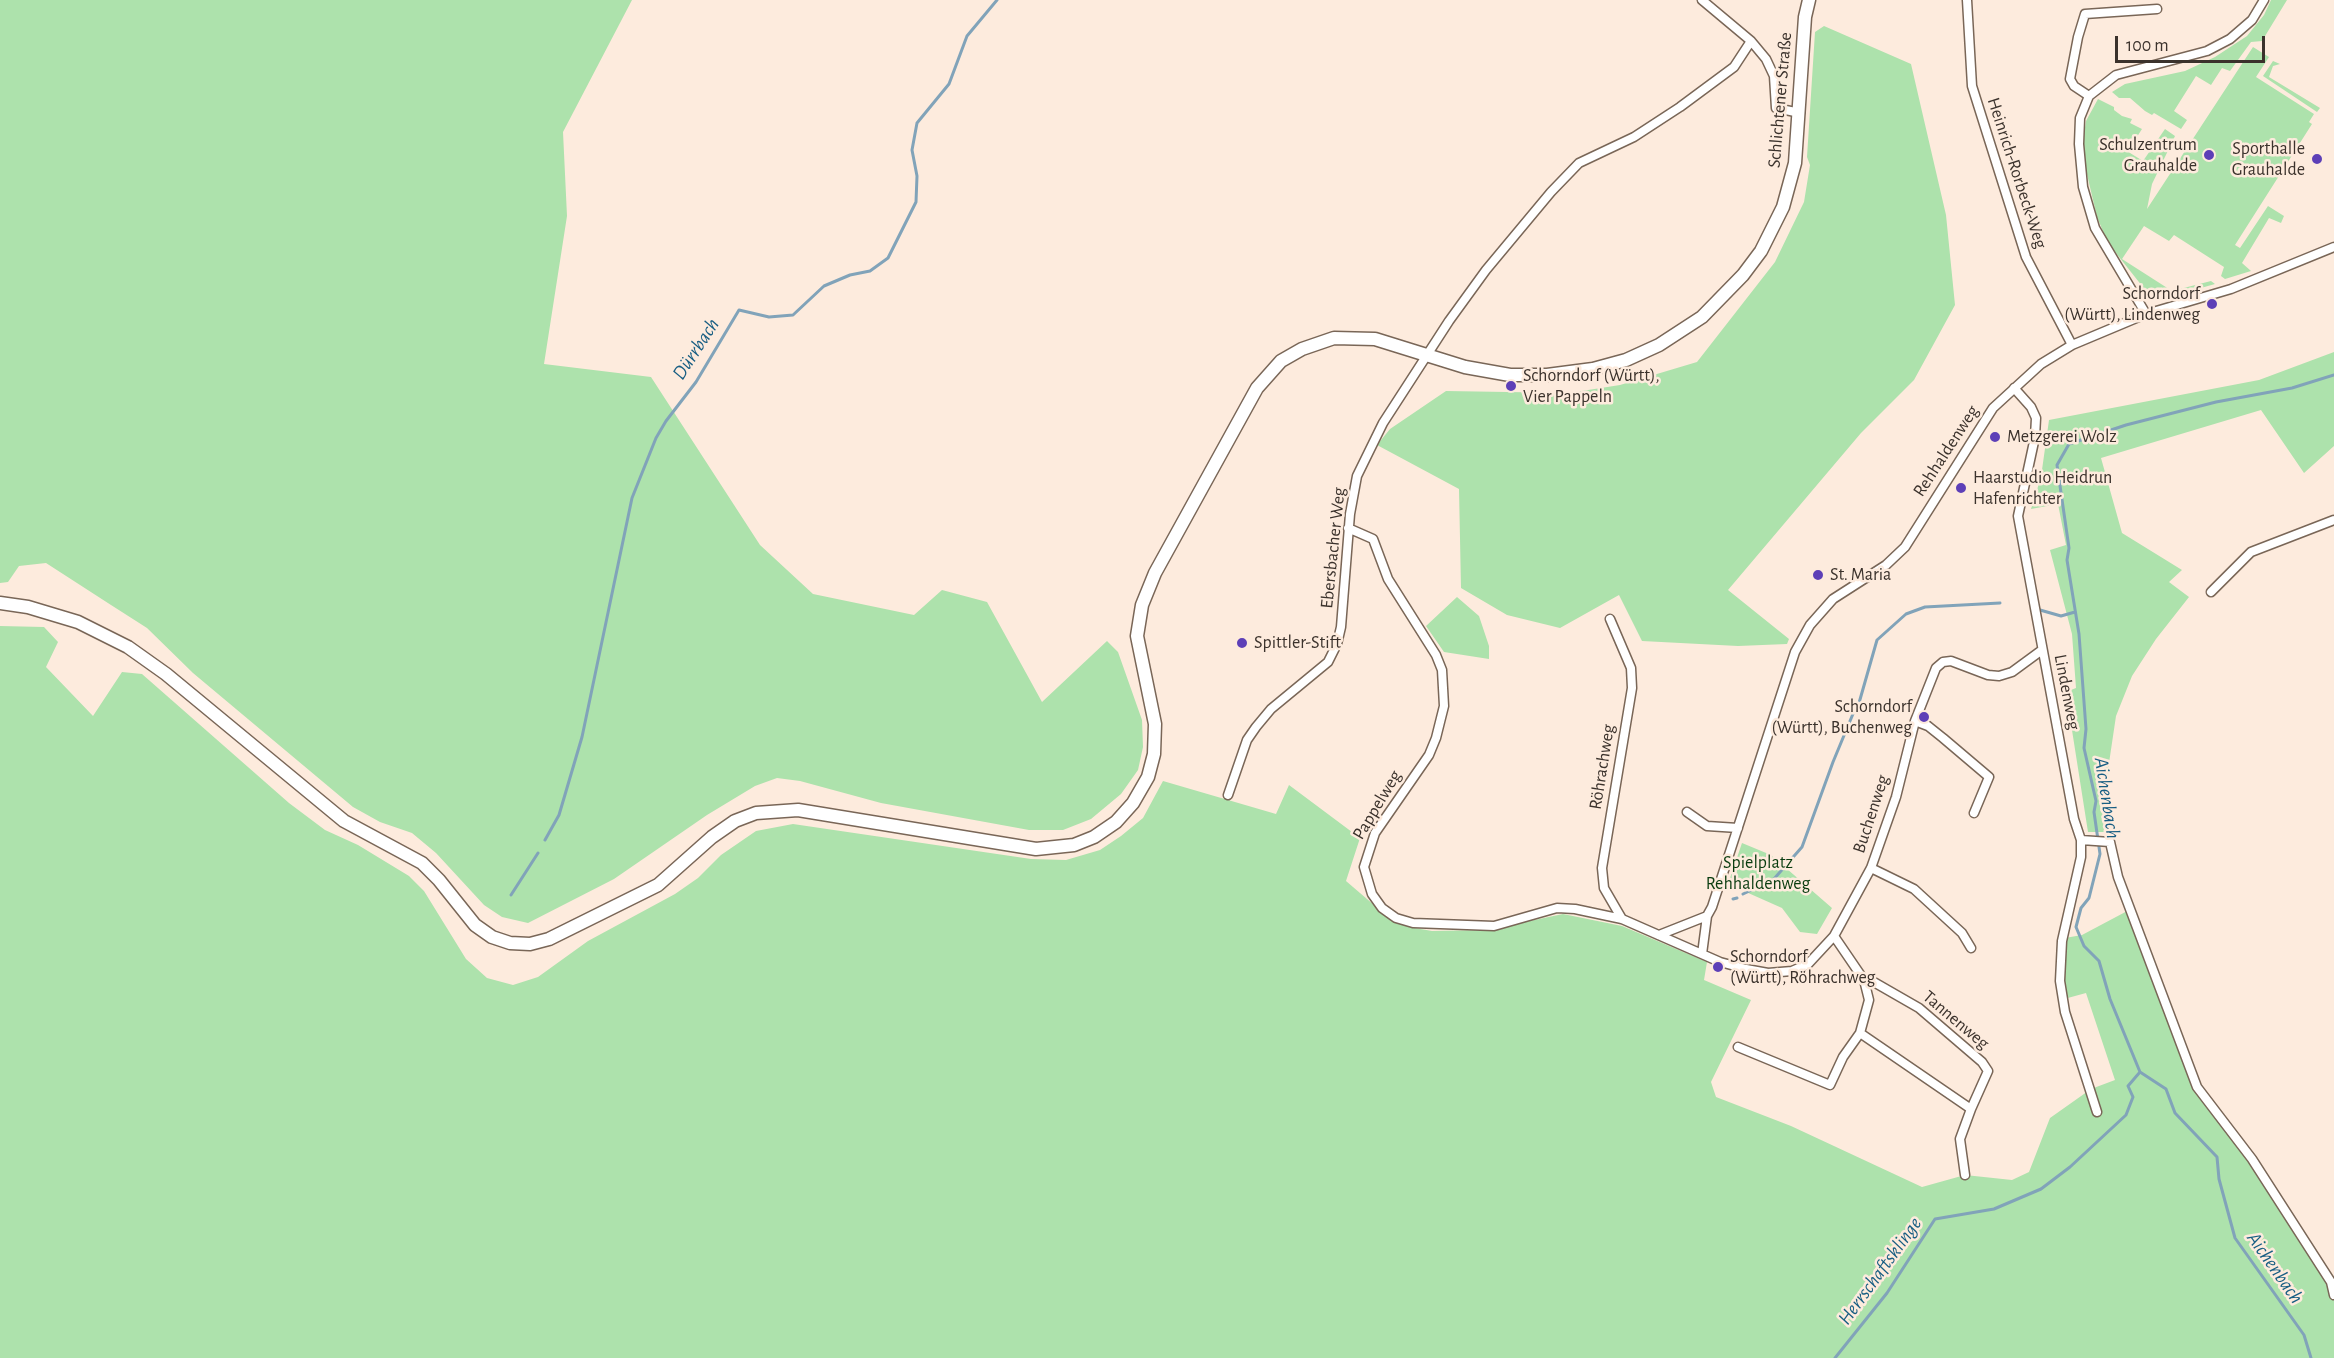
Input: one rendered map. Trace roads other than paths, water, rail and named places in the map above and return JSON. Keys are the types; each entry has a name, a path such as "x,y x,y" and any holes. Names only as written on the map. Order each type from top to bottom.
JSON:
{"main road":[{"name":"Schlichtener Straße","path":"0,603 28,607 78,622 129,647 166,674 344,821 422,863 439,880 475,925 492,937 510,943 530,944 549,939 658,885 712,837 735,821 756,813 798,810 1036,849 1074,845 1094,837 1116,822 1133,803 1148,777 1154,754 1155,724 1137,636 1142,605 1155,573 1257,388 1281,361 1311,345 1334,338 1375,339 1496,373 1547,375 1593,369 1626,360 1682,331 1725,295 1761,251 1783,207 1791,184 1800,113 1804,27 1809,0"}],"street":[{"path":"1702,0 1751,41 1766,59 1774,76 1776,108 1800,113"},
{"name":"Heinrich-Rorbeck-Weg","path":"1967,0 1972,86 2026,257 2072,345"},
{"path":"2146,314 2095,228 2083,187 2079,144 2080,118 2089,96 2116,75 2207,51 2230,39 2252,20 2264,0"},
{"path":"2089,96 2074,86 2070,79 2085,14 2157,9"},
{"name":"Ebersbacher Weg","path":"1228,795 1247,740 1271,710 1328,662 1337,644 1341,627 1348,528 1357,476 1383,423 1486,270 1551,192 1580,163 1634,136 1680,107 1734,67 1751,41"},
{"name":"Rehhaldenweg","path":"1702,954 1707,915 1720,887 1795,652 1810,625 1833,599 1886,565 1905,548 1993,408 2041,364 2072,345 2146,314 2232,289 2334,247"},
{"name":"Lindenweg","path":"2013,388 2031,407 2036,418 2035,437 2018,516 2074,819 2081,840 2081,857 2062,941 2060,981 2065,1012 2097,1112"},
{"path":"2211,592 2251,552 2333,523"},
{"name":"Pappelweg","path":"1348,528 1373,538 1388,579 1436,656 1442,670 1445,691 1441,724 1429,755 1375,833 1368,849 1364,867 1372,894 1396,918 1413,923 1494,926 1557,909 1575,909 1622,919 1702,954"},
{"name":"Röhrachweg","path":"1610,619 1631,668 1632,688 1602,868 1604,888 1622,919"},
{"name":"Buchenweg","path":"1702,954 1746,969 1768,973 1792,971 1808,964 1834,936 1871,868 1896,797 1915,721 1936,668 1942,662 1951,661 1988,675 1999,676 2012,672 2042,650"},
{"path":"1915,721 1943,738 1989,777 1974,813"},
{"path":"1687,812 1707,826 1738,828"},
{"path":"2081,840 2110,842 2118,877 2197,1087 2252,1159 2331,1281 2334,1295"},
{"path":"1871,868 1914,889 1962,933 1971,948"},
{"path":"1659,935 1707,915"},
{"path":"1738,1047 1830,1085 1843,1057 1860,1033 1869,1000 1864,980 1834,936"},
{"name":"Tannenweg","path":"1864,980 1872,981 1919,1008 1982,1062 1988,1071 1960,1139 1965,1175"},
{"path":"1860,1033 1971,1109"}],"waterway":[{"name":"Dürrbach","path":"545,840 559,815 582,737 632,498 656,438 696,382 739,310 769,317 793,315 824,286 850,275 870,271 888,258 916,202 917,176 912,150 917,123 949,84 967,36 997,0"},
{"name":"Aichenbach","path":"2311,1358 2304,1335 2235,1238 2219,1179 2217,1157 2175,1113 2166,1089 2140,1072 2110,999 2099,961 2084,946 2076,927 2081,908 2089,898 2100,854 2094,812 2096,801 2084,748 2086,729 2079,634 2067,560 2069,548 2057,465 2069,444 2126,425 2216,402 2292,388 2334,375"},
{"path":"1859,703 1877,640 1906,614 1925,607 2000,603"},
{"path":"2040,610 2061,616 2075,612"},
{"path":"1743,894 1773,880 1802,847 1855,709"},
{"name":"Dürrbach","path":"511,895 538,853"},
{"path":"1733,899 1737,898"},
{"name":"Herrschaftsklinge","path":"1835,1358 1887,1293 1935,1219 1994,1209 2041,1189 2070,1167 2126,1115 2133,1097 2128,1086 2140,1072"}],"place":[{"name":"Schulzentrum Grauhalde","path":"2209,155"},
{"name":"Sporthalle Grauhalde","path":"2317,159"},
{"name":"Schorndorf (Württ), Lindenweg","path":"2212,304"},
{"name":"Schorndorf (Württ), Vier Pappeln","path":"1511,386"},
{"name":"Metzgerei Wolz","path":"1995,437"},
{"name":"Haarstudio Heidrun Hafenrichter","path":"1961,488"},
{"name":"St. Maria","path":"1818,575"},
{"name":"Spittler-Stift","path":"1242,643"},
{"name":"Schorndorf (Württ), Buchenweg","path":"1924,717"},
{"name":"Schorndorf (Württ), Röhrachweg","path":"1718,967"}],"park label":[{"name":"Spielplatz Rehhaldenweg","path":"1758,873"}]}
